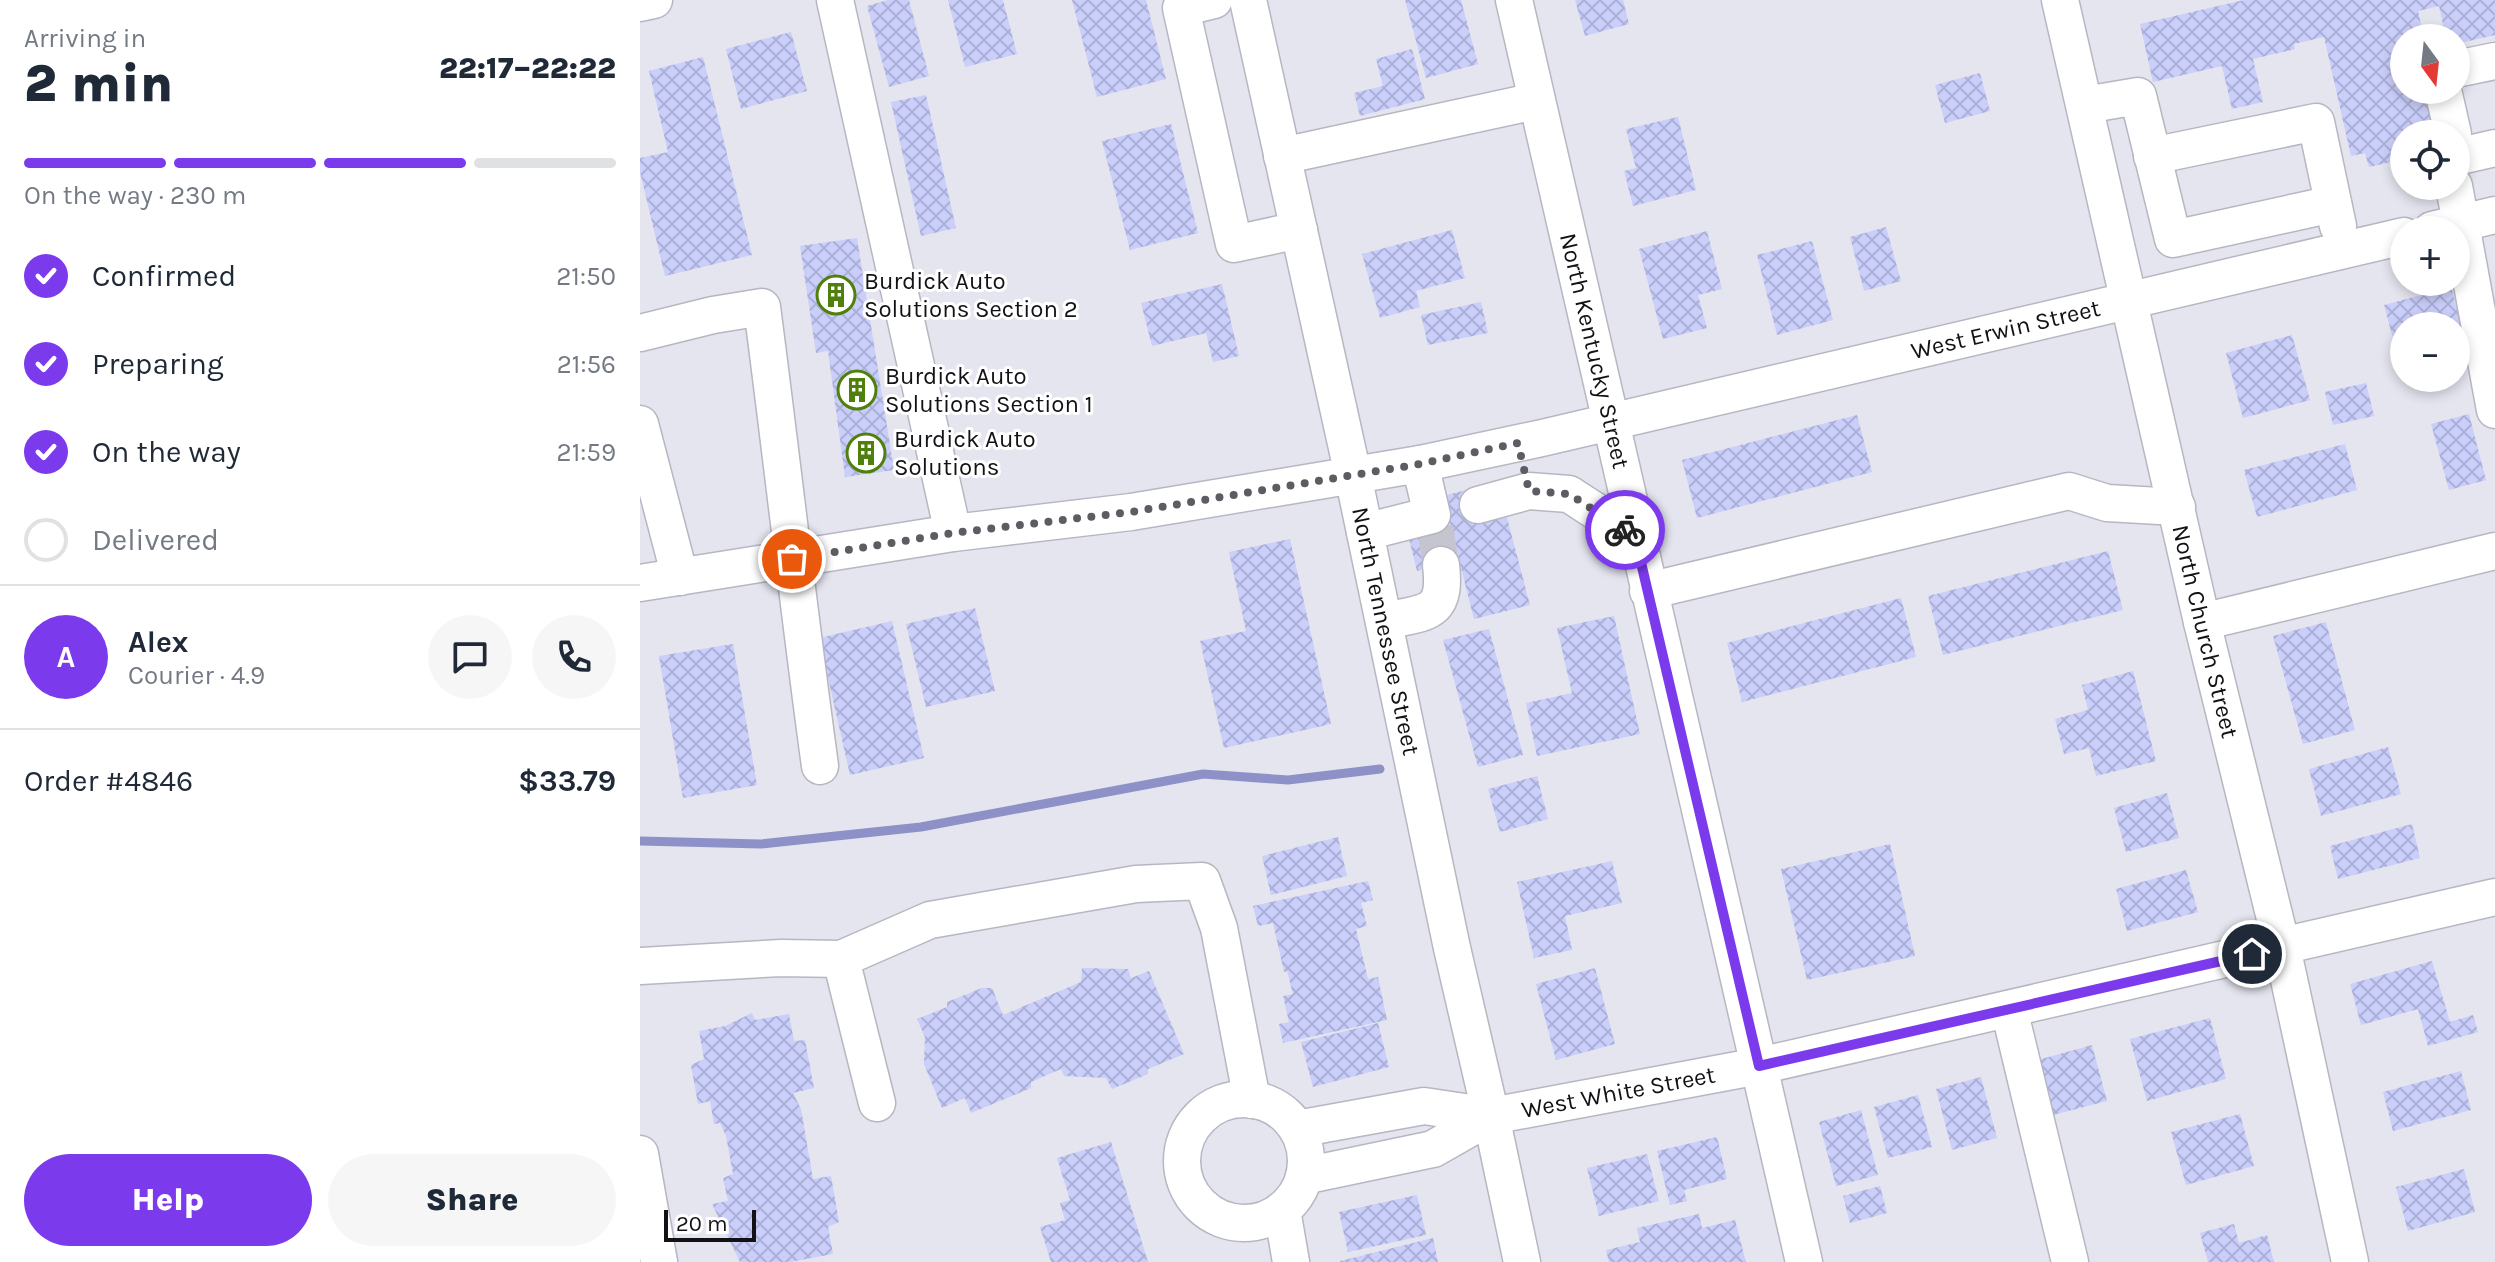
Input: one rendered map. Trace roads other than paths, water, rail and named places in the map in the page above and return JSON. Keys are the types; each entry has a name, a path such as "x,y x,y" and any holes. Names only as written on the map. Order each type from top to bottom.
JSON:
{"street":[{"path":"640,3 654,0"},
{"path":"835,0 953,533"},
{"name":"North Tennessee Street","path":"1248,0 1522,1262"},
{"name":"North Kentucky Street","path":"1514,0 1804,1262"},
{"name":"North Church Street","path":"2060,0 2202,622 2282,947 2350,1262"},
{"path":"1191,3 1234,244 1299,230"},
{"path":"2470,66 2495,61"},
{"path":"2085,105 2138,96 2173,239 2333,204"},
{"path":"1282,156 1536,101"},
{"path":"2152,156 2316,122 2343,251"},
{"path":"2470,153 2495,148"},
{"name":"West Erwin Street","path":"640,583 953,533 1131,512 1420,464 2390,239"},
{"path":"2470,264 2495,410"},
{"path":"640,333 762,307 820,766"},
{"path":"640,424 680,577"},
{"path":"1518,443 1529,491"},
{"path":"1420,464 1448,515"},
{"path":"1365,532 1448,515 1529,491 1569,494 1635,537"},
{"path":"1648,591 2069,491 2107,503 2177,507"},
{"path":"2202,622 2495,551"},
{"path":"1384,621 1421,613 1436,606 1442,597 1441,565"},
{"path":"640,966 781,958 841,959 930,920 1136,884 1202,881 1219,928 1252,1100"},
{"name":"West White Street","path":"1491,1116 1759,1066 2495,897"},
{"path":"841,959 877,1103"},
{"path":"2009,1009 2070,1262"},
{"path":"1232,1100 1252,1100 1270,1105 1285,1115 1297,1129 1306,1159 1304,1176 1296,1195 1282,1210 1264,1220 1244,1224 1224,1220 1206,1211 1192,1196 1183,1177 1181,1158 1186,1137 1197,1120 1213,1108 1232,1100"},
{"path":"1297,1129 1424,1106 1491,1116"},
{"path":"1304,1176 1433,1149 1491,1116"},
{"path":"640,1154 659,1262"},
{"path":"1282,1210 1291,1262"}],"waterway":[{"path":"640,841 761,844 921,827 1203,774 1288,780 1380,769"}],"tunnel":[{"path":"1435,528 1441,565"}],"place":[{"name":"Burdick Auto Solutions Section 2","path":"836,295"},
{"name":"Burdick Auto Solutions Section 1","path":"857,390"},
{"name":"Burdick Auto Solutions","path":"866,453"}]}
